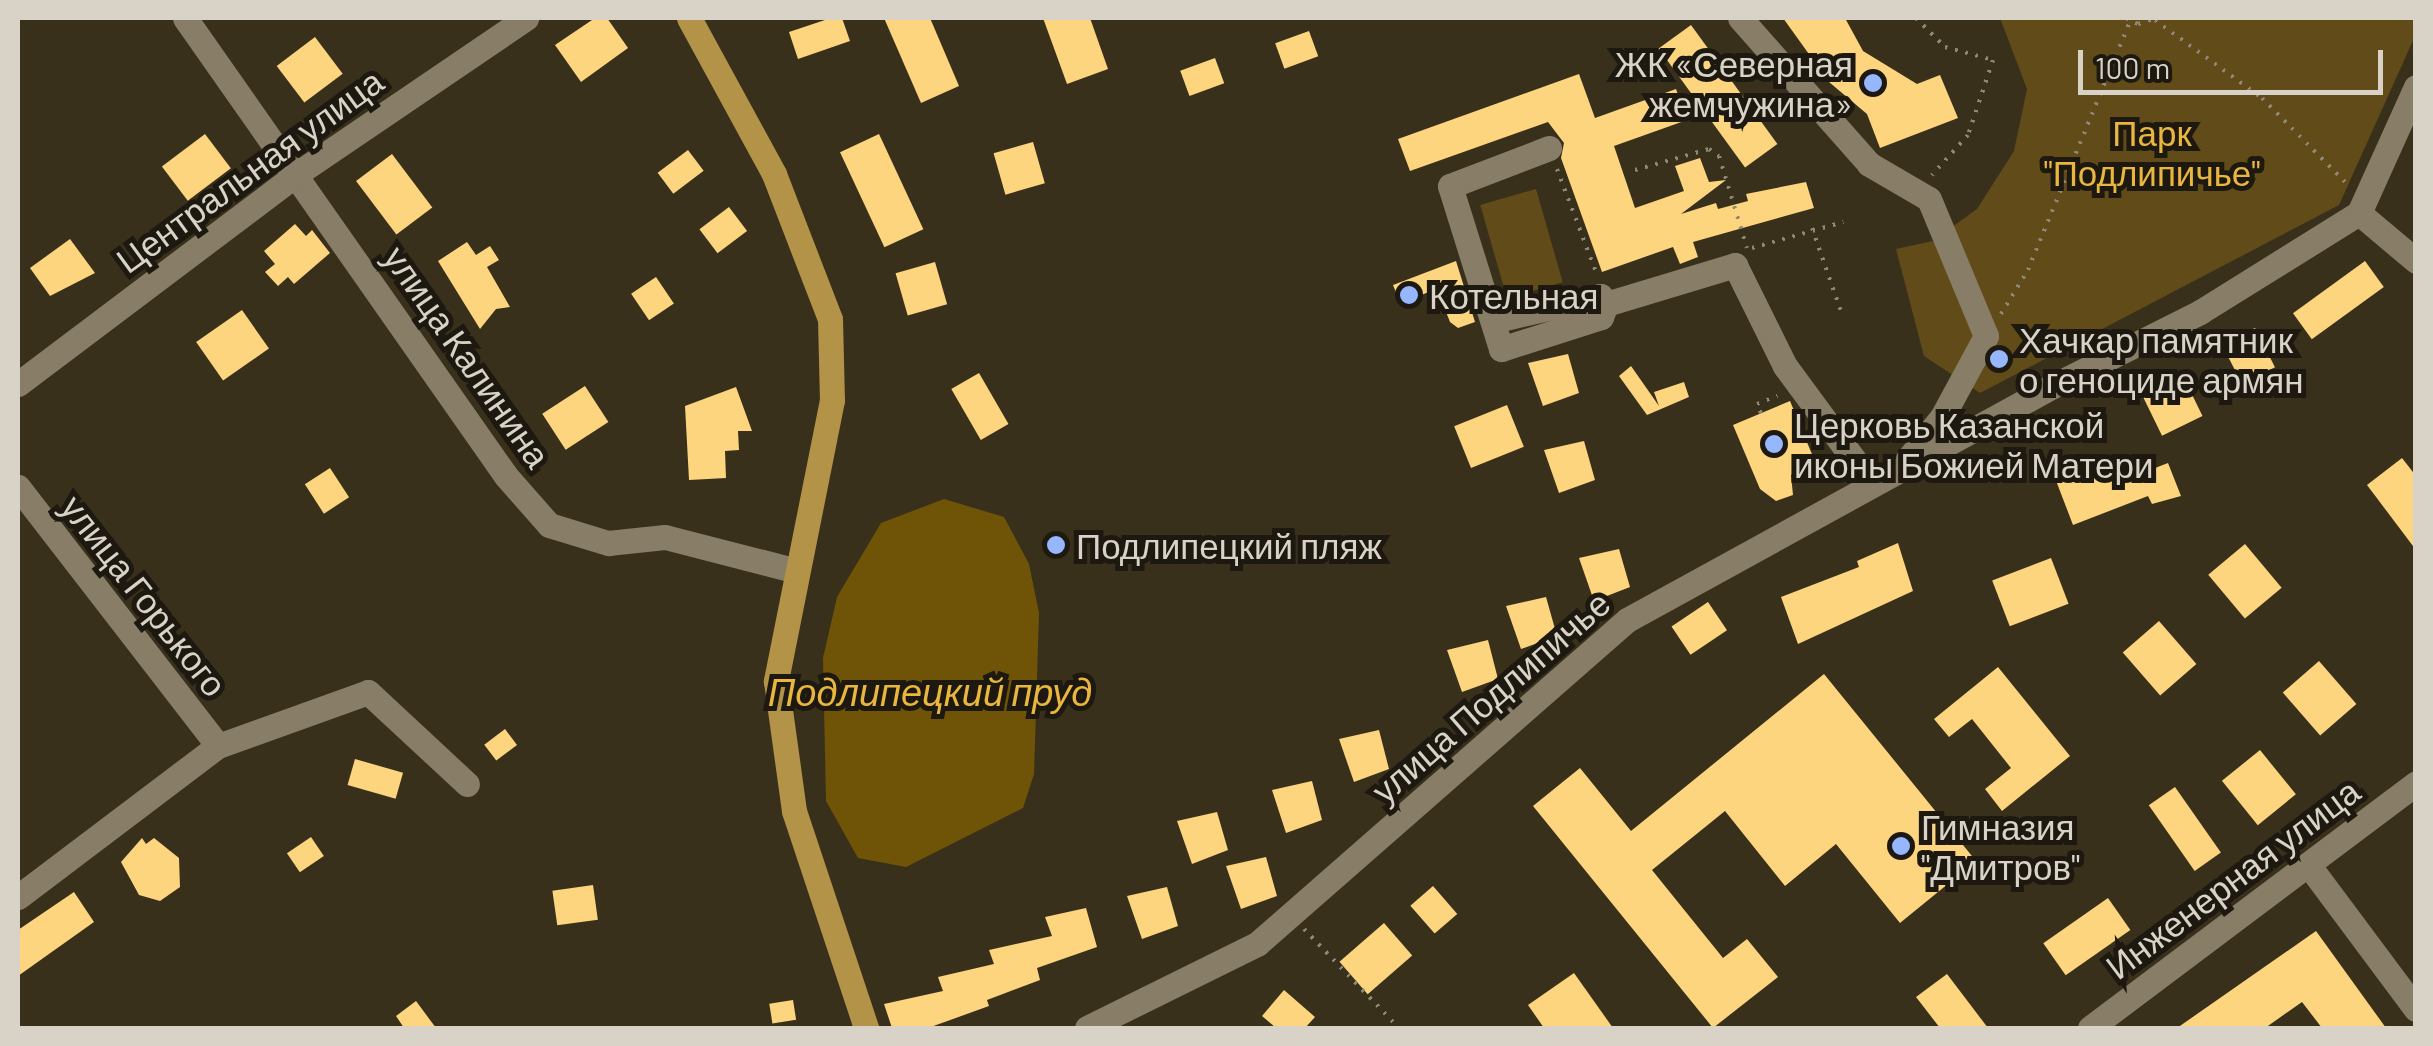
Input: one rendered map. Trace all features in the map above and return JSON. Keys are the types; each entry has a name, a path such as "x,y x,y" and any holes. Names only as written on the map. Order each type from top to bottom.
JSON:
{"main road":[{"path":"689,18 774,174 830,319 832,400 776,682 794,812 866,1028"}],"street":[{"name":"улица Калинина","path":"186,18 298,173 506,476 549,525 608,543 665,537 798,571"},
{"name":"Центральная улица","path":"18,384 298,173 526,18"},
{"path":"1740,18 1869,164 1928,199 1986,336 1942,417 1902,468"},
{"path":"2416,87 2362,206 2416,261"},
{"path":"1550,148 1450,186 1492,305 1505,318 1600,296 1610,303 1735,265 1800,387 1872,484"},
{"name":"улица Подлипичье","path":"1087,1028 1258,944 1627,620 1872,484 2200,312 2362,206"},
{"name":"улица Горького","path":"18,486 218,746"},
{"path":"18,897 218,746 368,692 468,784"},
{"name":"Инженерная улица","path":"2090,1028 2310,867 2416,783"},
{"path":"2310,867 2416,1009"}],"path":[{"path":"1916,18 1945,47 1992,60 1968,135 1926,181"},
{"path":"1986,336 2028,270 2128,19 2156,19 2262,98 2362,206"},
{"path":"1550,148 1610,303"},
{"path":"1635,170 1709,149 1719,156 1748,250 1812,228 1843,222"},
{"path":"1812,228 1843,317"},
{"path":"1761,412 1758,404 1800,387"},
{"path":"1290,915 1399,1028"}],"green space":[{"name":"Парк \"Подлипичье\"","path":"2000,18 2415,18 2415,36 2339,205 1980,393 1924,356 1896,249 1933,241 1977,209 2014,151 2027,89"},
{"path":"1536,189 1563,282 1507,298 1480,205"}],"water":[{"name":"Подлипецкий пруд","path":"944,499 1004,517 1029,564 1039,613 1034,774 1023,808 906,867 858,858 826,801 823,658 837,597 881,523"}],"building":[{"path":"595,18 607,18 628,48 581,82 555,45"},
{"path":"842,18 850,41 798,59 789,32"},
{"path":"884,18 930,18 959,86 921,103"},
{"path":"1043,18 1090,18 1108,69 1067,84"},
{"name":"ЖК «Северная жемчужина»","path":"1783,18 1845,18 1863,51 1917,84 1940,75 1958,118 1880,148 1867,114 1829,82"},
{"path":"1691,25 1777,144 1745,167 1659,49"},
{"path":"1309,31 1318,56 1284,69 1275,43"},
{"path":"315,37 343,74 304,103 277,66"},
{"path":"1215,58 1224,83 1189,96 1180,71"},
{"path":"1579,74 1595,118 1676,89 1687,120 1614,146 1635,208 1684,191 1675,166 1700,158 1709,182 1726,180 1681,214 1716,203 1718,209 1748,201 1746,194 1806,182 1814,208 1693,242 1698,257 1680,264 1673,247 1602,272 1561,158 1564,143 1548,122 1410,171 1398,139"},
{"path":"205,134 231,168 188,201 162,166"},
{"path":"879,134 923,229 884,247 840,152"},
{"path":"1033,142 1045,183 1005,195 994,153"},
{"path":"688,150 704,171 673,194 658,173"},
{"path":"392,154 432,208 396,235 356,181"},
{"path":"729,207 747,231 718,253 699,229"},
{"path":"295,224 306,236 312,230 330,253 294,284 288,277 278,286 265,272 275,264 264,251"},
{"path":"70,239 95,273 50,296 30,268"},
{"path":"467,242 476,255 490,246 499,260 487,267 510,307 496,309 480,329 438,261"},
{"name":"Котельная","path":"1456,261 1475,322 1458,328 1450,322 1437,289 1400,303 1393,285"},
{"path":"2365,261 2384,287 2312,339 2293,313"},
{"path":"935,262 947,304 908,316 896,273"},
{"path":"656,277 674,304 649,320 631,294"},
{"path":"242,310 269,349 223,381 196,342"},
{"path":"2255,328 2275,367 2242,384 2222,345"},
{"path":"1568,354 1579,393 1543,406 1528,363"},
{"path":"1631,366 1659,406 1654,392 1684,382 1689,397 1647,415 1619,376"},
{"path":"2181,372 2202,416 2162,436 2141,392"},
{"path":"979,373 1008,424 981,440 951,389"},
{"path":"585,386 608,422 566,450 542,414"},
{"path":"736,387 752,431 738,431 739,450 725,451 726,478 689,480 685,406"},
{"name":"Церковь Казанской иконы Божией Матери","path":"1790,401 1816,464 1791,475 1793,495 1776,501 1760,489 1733,425"},
{"path":"1507,405 1524,447 1471,468 1454,426"},
{"path":"1584,441 1595,480 1559,493 1544,450"},
{"path":"2115,456 2124,480 2168,463 2181,496 2152,504 2148,496 2073,525 2055,478"},
{"path":"2402,458 2416,476 2416,550 2367,485"},
{"path":"330,468 349,497 324,514 305,484"},
{"path":"1898,543 1913,591 1798,644 1781,597 1859,567 1857,561"},
{"path":"2245,544 2282,588 2245,619 2208,575"},
{"path":"1619,549 1630,587 1594,601 1579,558"},
{"path":"2051,558 2069,604 2010,626 1992,581"},
{"path":"1546,597 1557,636 1521,649 1506,606"},
{"path":"1708,602 1727,630 1691,655 1672,627"},
{"path":"2159,621 2196,664 2160,696 2123,652"},
{"path":"1488,640 1498,679 1462,692 1447,650"},
{"path":"2319,661 2356,704 2320,736 2283,692"},
{"path":"1998,667 2070,756 2002,811 1985,789 2011,768 1972,719 1949,737 1934,719"},
{"name":"Гимназия \"Дмитров\"","path":"1824,674 1976,861 1900,923 1836,844 1785,886 1725,811 1652,870 1723,958 1747,939 1778,977 1713,1028 1533,806 1580,768 1631,831"},
{"path":"505,729 517,745 496,761 484,745"},
{"path":"1379,730 1389,769 1354,782 1339,739"},
{"path":"2260,750 2296,794 2258,825 2222,781"},
{"path":"355,759 403,773 396,799 348,785"},
{"path":"1312,781 1322,820 1286,833 1272,790"},
{"path":"2175,787 2221,853 2195,871 2149,805"},
{"path":"1217,812 1228,850 1192,864 1177,821"},
{"path":"311,837 324,856 300,872 287,853"},
{"path":"142,838 146,844 154,838 179,858 180,887 160,901 139,895 121,862"},
{"path":"1266,857 1277,896 1241,909 1226,866"},
{"path":"593,885 598,920 557,925 552,891"},
{"path":"1433,886 1457,914 1435,934 1410,906"},
{"path":"1167,887 1178,926 1142,939 1127,896"},
{"path":"74,892 94,922 18,976 18,930"},
{"path":"2108,898 2130,930 2066,975 2043,943"},
{"path":"1086,908 1097,947 1037,968 1040,980 987,1000 989,1006 928,1028 892,1028 884,1004 943,991 938,977 994,964 989,950 1052,936 1045,917"},
{"path":"1384,923 1412,955 1368,994 1339,962"},
{"path":"2316,931 2386,1028 2322,1028 2302,1002 2265,1028 2177,1028"},
{"path":"1574,973 1613,1028 1544,1028 1528,1005"},
{"path":"1947,974 1988,1028 1940,1028 1916,997"},
{"path":"1284,990 1315,1017 1305,1028 1276,1028 1262,1016"},
{"path":"793,1000 796,1020 772,1024 769,1004"},
{"path":"416,1001 436,1028 404,1028 396,1016"}],"place":[{"name":"ЖК «Северная жемчужина»","path":"1873,83"},
{"name":"Котельная","path":"1409,295"},
{"name":"Хачкар памятник о геноциде армян","path":"1999,359"},
{"name":"Церковь Казанской иконы Божией Матери","path":"1774,444"},
{"name":"Подлипецкий пляж","path":"1056,545"},
{"name":"Гимназия \"Дмитров\"","path":"1901,846"}]}
